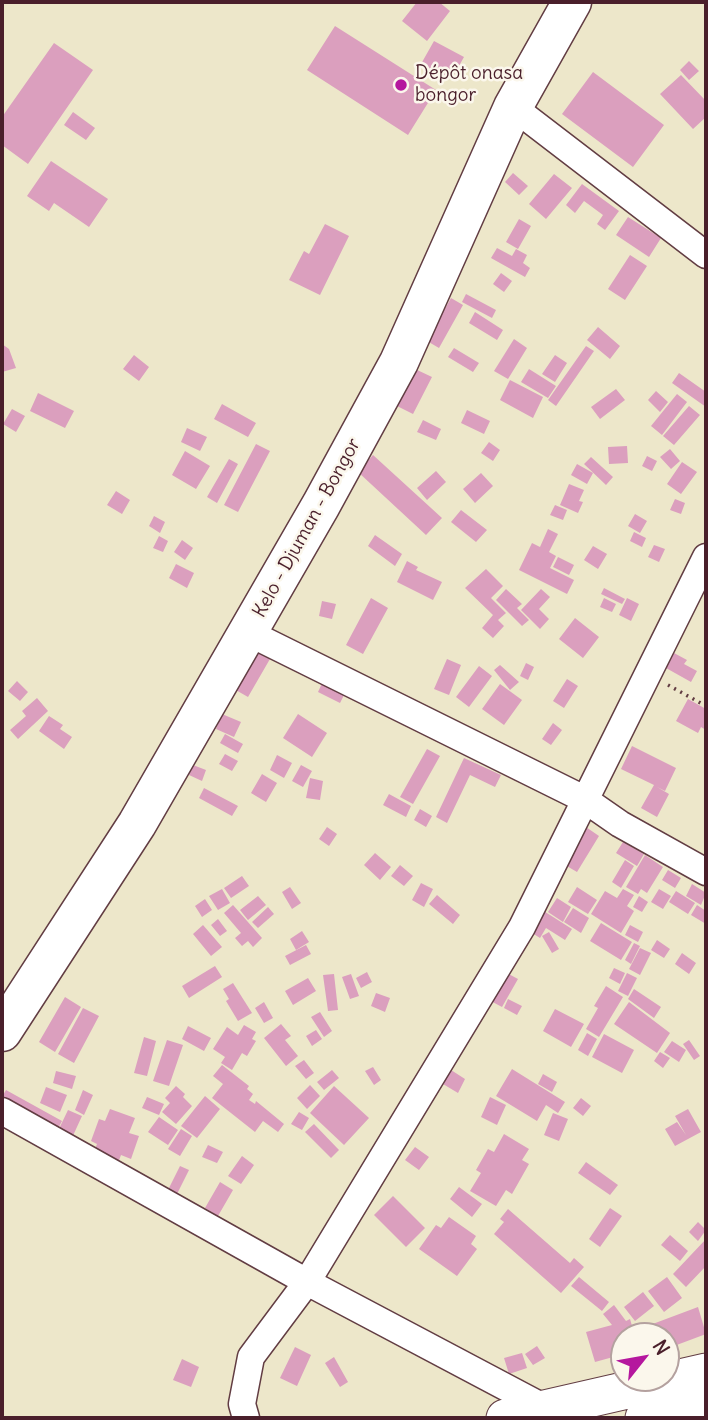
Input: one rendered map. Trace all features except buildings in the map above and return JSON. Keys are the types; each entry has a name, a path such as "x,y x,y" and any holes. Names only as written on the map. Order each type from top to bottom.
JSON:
{"highway":[{"name":"Kelo - Djuman - Bongor","path":"2,1032 137,824 249,633 399,362 513,107 572,2"}],"main road":[{"path":"505,1418 706,1372"},
{"path":"644,1418 706,1404"}],"street":[{"path":"513,107 706,256"},
{"path":"246,1418 242,1404 251,1357 307,1282 522,927 706,557"},
{"path":"249,633 584,799 620,824 706,872"},
{"path":"2,1111 307,1282 547,1409"}],"path":[{"path":"648,673 706,706"}],"place":[{"name":"Dépôt onasa bongor","path":"401,85"}]}
